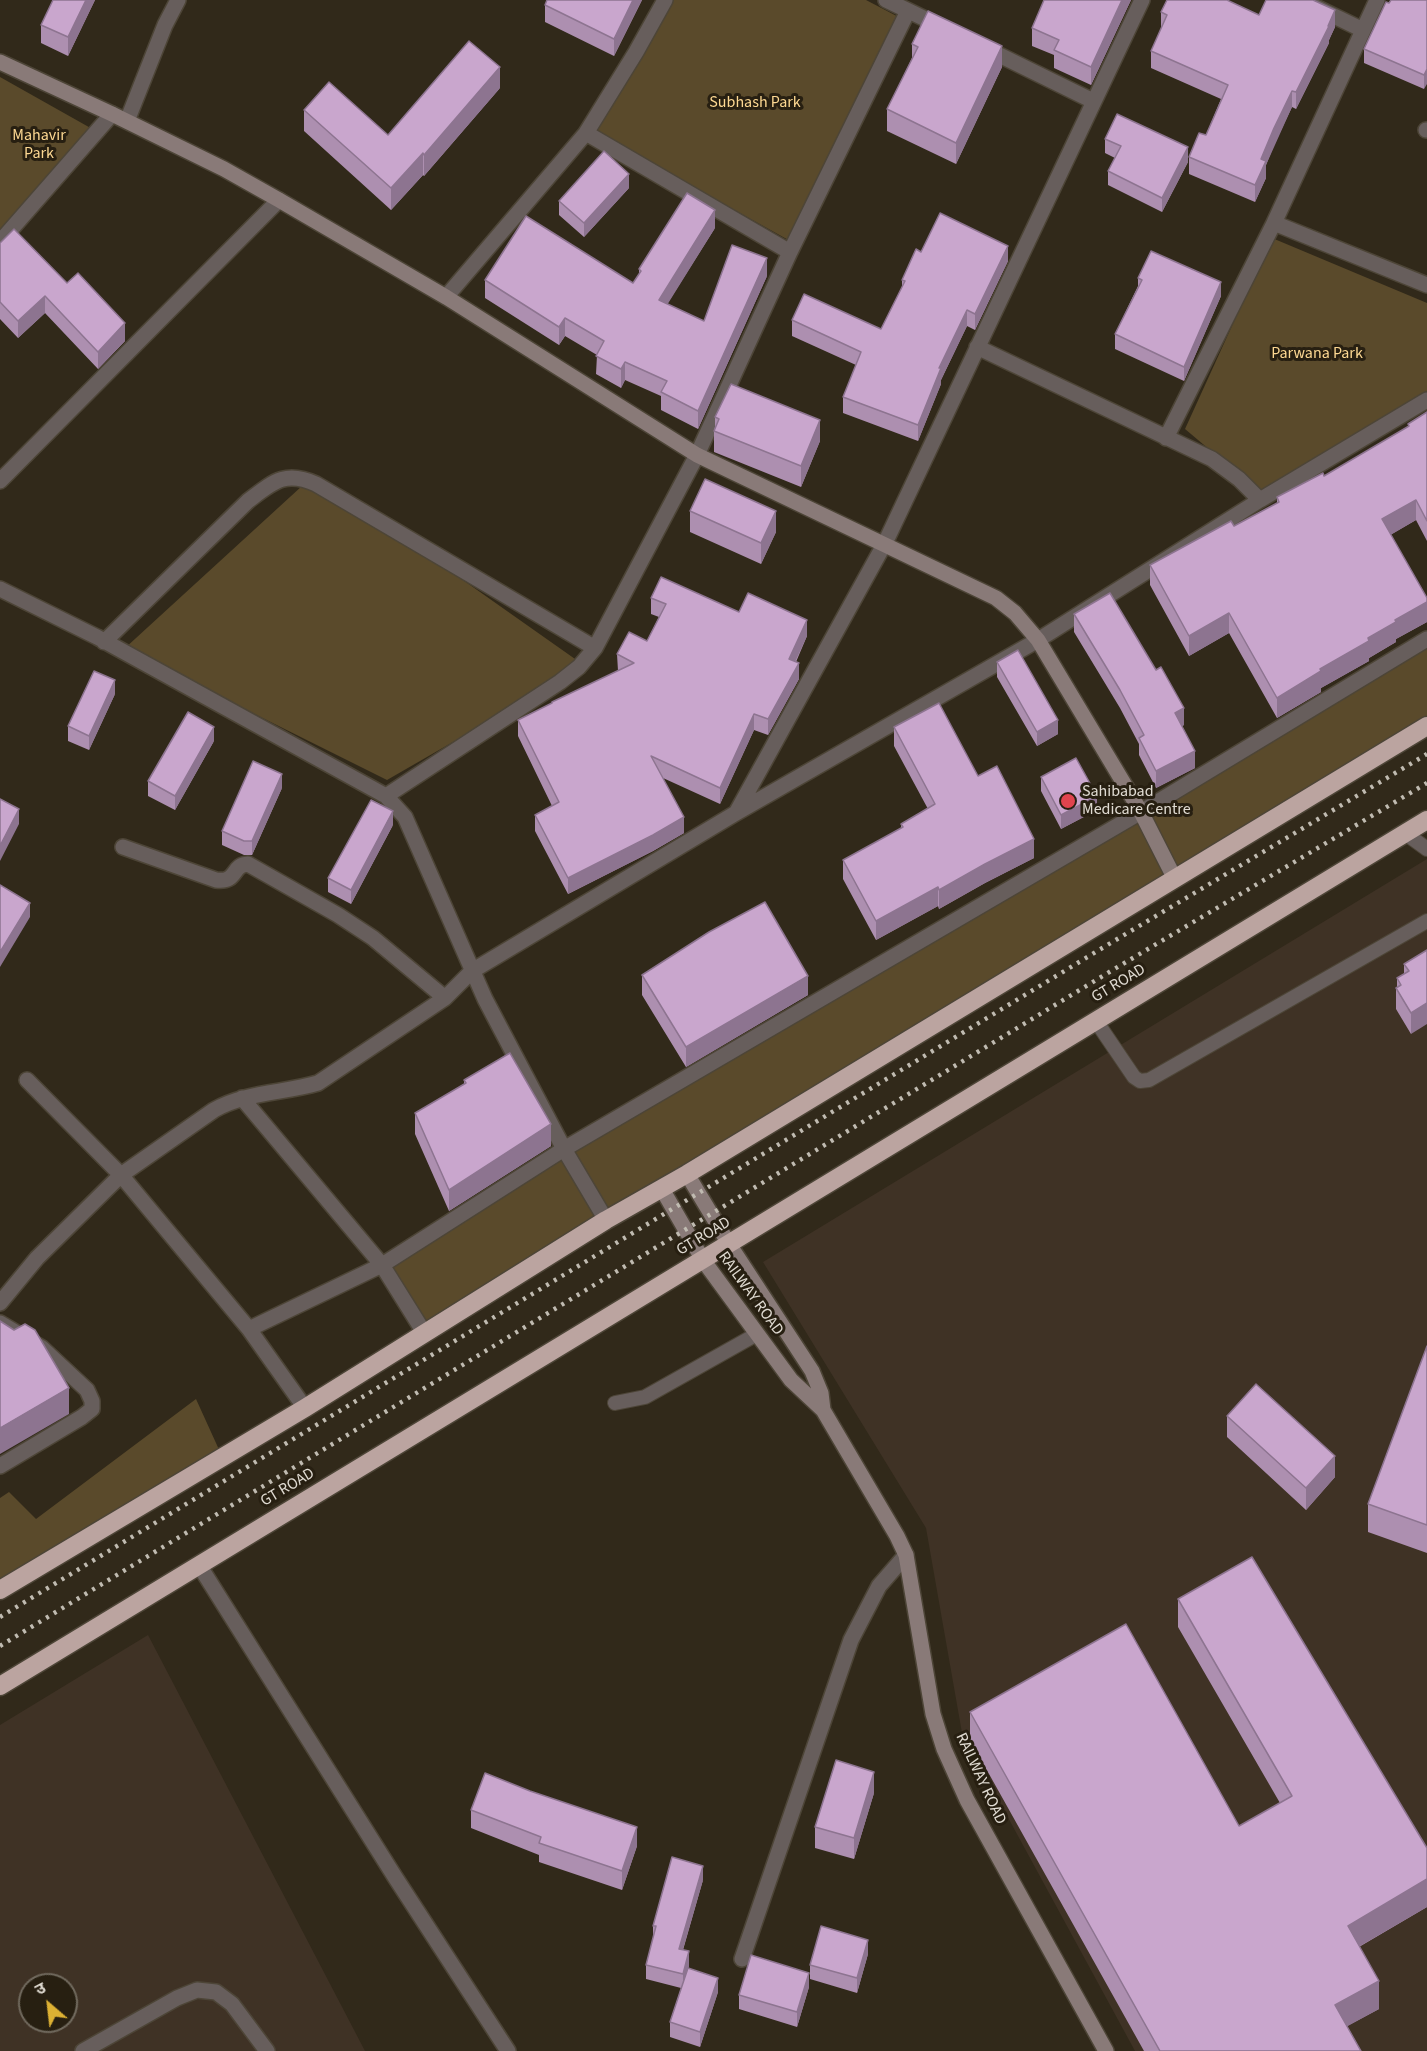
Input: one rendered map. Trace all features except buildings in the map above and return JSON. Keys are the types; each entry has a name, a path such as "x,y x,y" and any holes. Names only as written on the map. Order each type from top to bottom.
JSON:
{"highway":[{"path":"0,1590 305,1408 606,1220 687,1174 1427,726"},
{"name":"GT ROAD","path":"0,1686 1427,820"}],"street":[{"path":"127,121 177,0"},
{"path":"446,297 586,132 636,52 665,0"},
{"path":"886,0 1093,100"},
{"path":"736,813 885,543 1142,0"},
{"path":"1301,0 1363,30"},
{"path":"1166,438 1274,223 1377,0"},
{"path":"386,796 560,682 579,667 595,648 698,455 790,252 908,11"},
{"path":"0,62 224,169 446,297 698,455 996,597 1015,613 1038,640 1141,812 1175,879"},
{"path":"0,242 112,114"},
{"path":"586,132 790,252"},
{"path":"0,480 279,200"},
{"path":"1274,223 1427,285"},
{"path":"977,347 1212,459 1239,479 1260,500"},
{"path":"0,1303 37,1258 121,1175 214,1110 242,1098 299,1089 318,1083 445,998 472,971 736,813 1038,640 1260,500 1427,400"},
{"path":"104,642 248,501 266,487 285,478 301,477 327,490 595,648"},
{"path":"0,589 104,642 386,796 405,817 485,999 564,1149 606,1220"},
{"path":"249,1329 382,1265 564,1149 1141,812 1427,639"},
{"path":"123,847 216,880 231,879 237,868 242,864 248,864 338,915 373,938 445,998"},
{"path":"27,1080 121,1175 249,1329 305,1408"},
{"path":"242,1098 382,1265 425,1334"},
{"name":"RAILWAY ROAD","path":"687,1174 729,1244 812,1371 821,1393 823,1410"},
{"name":"RAILWAY ROAD","path":"662,1189 703,1260 791,1380 823,1410 897,1536 906,1555 933,1714 944,1749 967,1800 1106,2051"},
{"path":"0,1323 42,1348 87,1390 92,1401 92,1409 82,1417 0,1466"},
{"path":"742,1959 851,1640 879,1586 906,1555"},
{"path":"199,1565 394,1877 508,2051"},
{"path":"83,2051 177,1998 197,1990 216,1992 232,2004 267,2051"}],"lane":[{"path":"1405,833 1427,849"},
{"path":"1096,1021 1134,1077 1140,1081 1149,1080 1427,921"},
{"path":"615,1403 645,1397 757,1334"}],"shaded area":[{"path":"1427,859 1427,2051 1135,2051 962,1733 926,1528 763,1262"},
{"path":"148,1635 365,2051 0,2051 0,1725"}],"green space":[{"name":"Subhash Park","path":"665,0 866,0 910,23 801,247 592,131"},
{"name":"Mahavir Park","path":"0,77 103,135 0,243"},
{"name":"Parwana Park","path":"1272,238 1427,303 1427,394 1261,493 1185,429"},
{"path":"314,475 585,666 387,780 124,649"},
{"path":"1427,637 1427,726 431,1331 384,1266"},
{"path":"196,1399 221,1454 0,1588 0,1498 9,1492 36,1519"}],"railway":[{"path":"0,1617 1099,950 1427,754"},
{"path":"0,1646 1111,971 1427,783"}],"place":[{"name":"Sahibabad Medicare Centre","path":"1068,801"}]}
